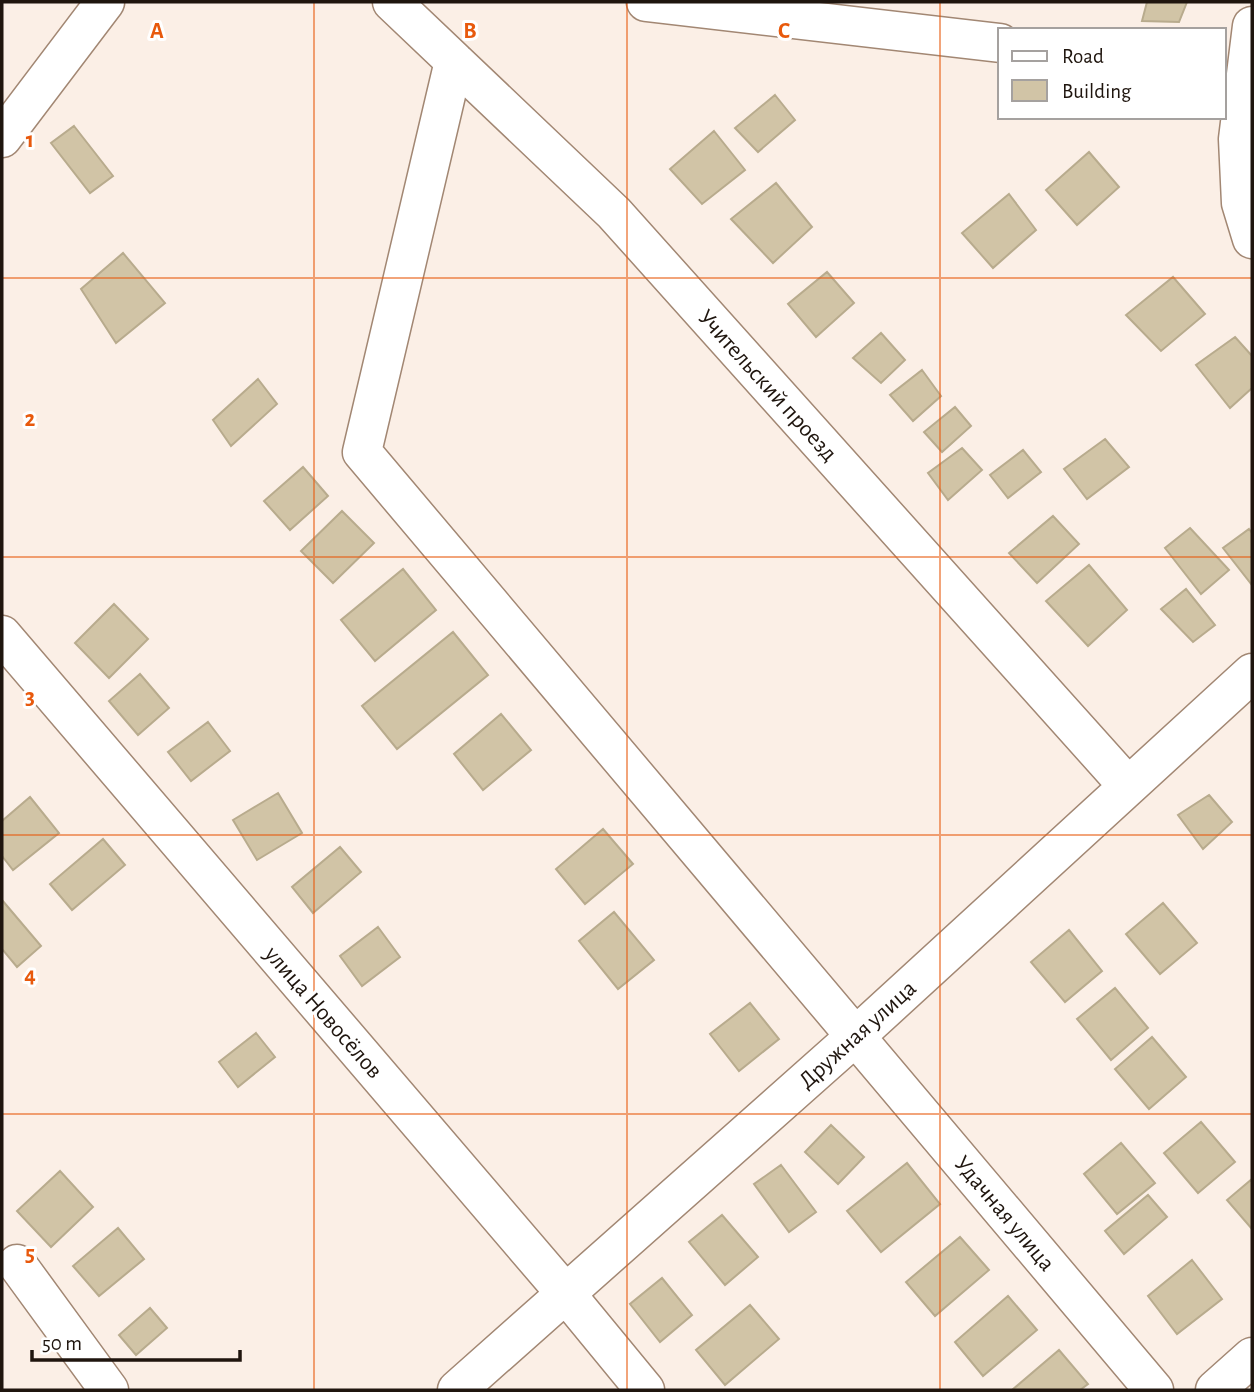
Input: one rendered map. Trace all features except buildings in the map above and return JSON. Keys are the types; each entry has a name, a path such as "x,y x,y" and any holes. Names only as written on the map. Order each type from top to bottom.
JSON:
{"street":[{"path":"2,138 105,2"},
{"name":"Учительский проезд","path":"391,2 614,213 1128,786"},
{"path":"646,2 867,14 998,43"},
{"path":"1252,26 1241,73 1238,139 1241,203 1252,239"},
{"name":"Удачная улица","path":"454,61 362,452 1154,1390"},
{"name":"улица Новосёлов","path":"2,635 566,1294 645,1390"},
{"name":"Дружная улица","path":"457,1390 857,1035 1252,673"},
{"path":"17,1264 109,1390"},
{"path":"1215,1390 1252,1357"}]}
